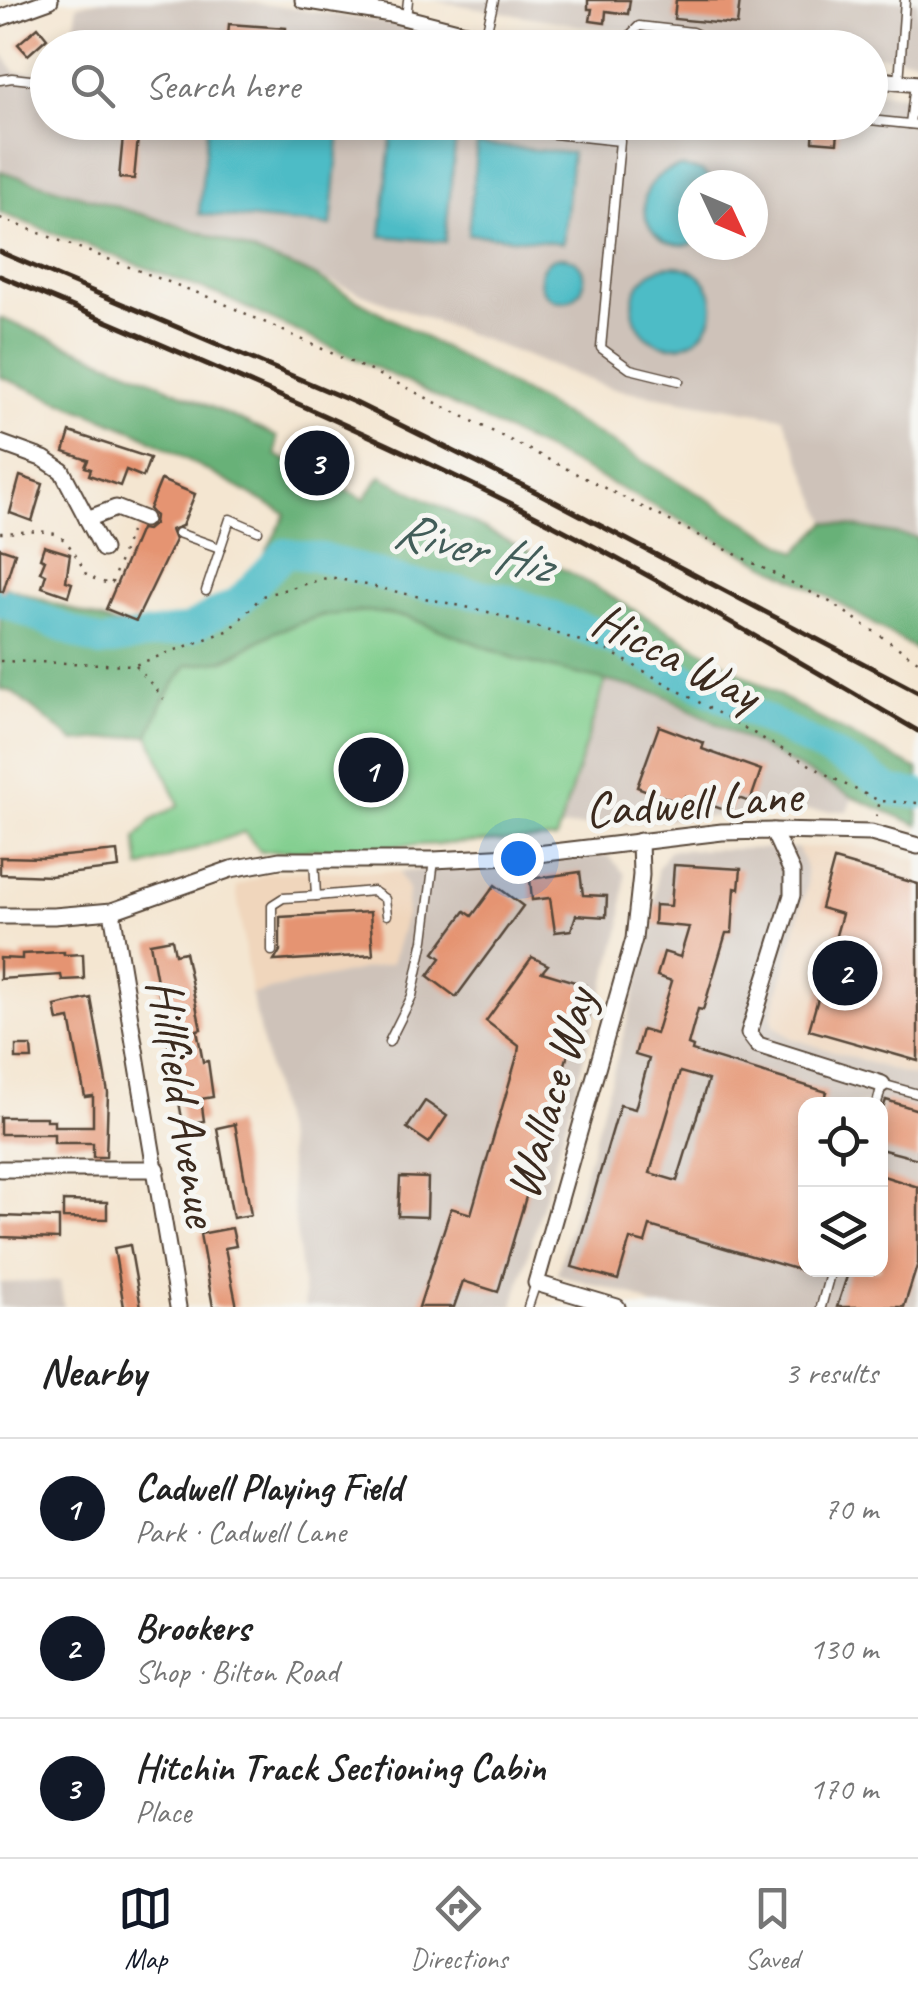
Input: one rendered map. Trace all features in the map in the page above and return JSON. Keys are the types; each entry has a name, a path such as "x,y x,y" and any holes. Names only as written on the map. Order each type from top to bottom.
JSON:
{"street":[{"path":"0,18 50,0"},
{"path":"303,0 453,30"},
{"path":"0,444 44,459 62,472 102,549"},
{"path":"88,520 116,508 140,518"},
{"path":"773,831 792,872 792,894 750,1039 758,1045 882,1084"},
{"name":"Cadwell Lane","path":"0,916 112,911 231,869 280,860 434,860 529,855 722,832 871,833 918,846"},
{"name":"Wallace Way","path":"536,1283 634,939 642,875 640,841"},
{"name":"Hillfield Avenue","path":"112,911 178,1307"},
{"path":"0,1169 156,1169"},
{"path":"536,1283 611,1306"}],"lane":[{"path":"406,18 408,0"},
{"path":"487,30 494,0"},
{"path":"888,122 914,124 906,0"},
{"path":"635,30 639,26 674,30"},
{"path":"0,80 30,80"},
{"path":"611,140 620,141 601,348 630,369 679,381"},
{"path":"206,591 230,519 258,531"},
{"path":"178,534 220,548"},
{"path":"314,859 316,896"},
{"path":"389,1042 412,996 434,860"},
{"path":"272,951 272,905 283,898 373,892 385,899 386,915"},
{"path":"879,1097 882,1084 918,1094"},
{"path":"821,1307 829,1277"},
{"path":"528,1307 536,1283"}],"path":[{"path":"0,218 216,300 402,386 830,602 918,661"},
{"path":"0,534 50,531 69,540 87,576 111,585 140,518"},
{"name":"Hicca Way","path":"0,661 135,665 230,630 262,596 330,577 488,612 604,648 840,782 880,801 918,803"},
{"path":"135,665 164,699"},
{"path":"874,826 880,801"}],"shaded area":[{"path":"102,0 236,0 415,30 75,30 77,5"},
{"path":"431,0 918,0 918,59 888,56 888,30 589,27"},
{"path":"0,49 15,72 30,72 30,140 888,140 888,93 918,96 918,538 827,522 783,417 610,388 203,233 0,171"},
{"path":"606,679 662,694 853,797 847,811 788,811 559,828"},
{"path":"854,845 918,860 918,1078 791,1038 774,1025 772,1016 807,886 806,867 798,848"},
{"path":"798,848 806,867 807,886 772,1016 774,1025 791,1038 918,1078 918,1307 654,1307 633,1295 557,1274 653,928 657,870 669,850"},
{"path":"608,855 625,874 621,928 513,1307 305,1307 286,1145 251,994 392,963 406,915 408,890 399,872"},
{"path":"399,872 408,890 406,915 392,963 251,994 236,887 267,873"},
{"path":"60,1281 64,1307 0,1307 0,1283"}],"green space":[{"path":"0,171 203,233 311,274 587,428 797,552 827,522 918,538 918,651 832,599 406,382 221,296 0,213"},
{"path":"0,318 141,375 277,437 276,455 364,499 381,476 578,577 813,715 918,770 918,825 853,797 662,694 522,661 407,617 366,611 320,616 277,631 221,661 187,665 164,699 149,735 75,742 12,692 0,689 0,585 116,625 170,621 244,593 286,514 137,432 0,377"},
{"path":"366,611 407,617 522,661 606,679 556,839 261,852 244,832 140,868 136,838 152,820 179,805 149,735 164,699 187,665 226,660 277,631 320,616"}],"water":[{"path":"206,140 339,140 331,226 199,214"},
{"path":"391,140 456,140 445,242 381,236"},
{"path":"477,144 572,153 563,243 468,234"},
{"path":"681,167 697,170 678,170 678,244 659,237 645,213 645,198 651,184 663,173"},
{"path":"562,257 578,263 584,279 578,295 562,301 546,295 540,279 546,263"},
{"path":"673,266 688,269 701,278 710,291 710,321 701,334 688,343 673,346 658,343 645,334 636,321 633,306 636,291 645,278 658,269"}],"building":[{"path":"588,0 630,0 628,14 606,11 605,23 590,21 592,9 588,9"},
{"path":"676,0 740,0 737,25 674,19"},
{"path":"229,24 286,28 286,30 228,30"},
{"path":"30,34 28,55 18,44"},
{"path":"123,140 138,140 134,179 119,178"},
{"path":"70,432 150,458 143,477 126,470 120,486 89,475 91,469 85,467 88,460 64,452"},
{"path":"20,476 43,484 32,521 10,513"},
{"path":"161,480 195,494 182,526 171,530 175,540 136,621 106,609 140,529 147,530 154,524 155,516 149,509"},
{"path":"44,546 70,554 66,581 72,583 68,596 42,587 46,574 40,572 45,560 40,558"},
{"path":"0,548 15,553 3,592 0,591"},
{"path":"659,726 704,743 702,749 761,770 750,802 735,797 730,812 685,796 682,804 637,787"},
{"path":"117,851 119,868 50,876 0,874 0,857 43,858"},
{"path":"834,860 918,884 918,1061 809,1030 842,914 821,908"},
{"path":"674,865 741,869 739,889 735,888 732,933 726,933 688,1045 693,1047 692,1051 827,1092 825,1097 798,1097 798,1270 650,1226 645,1243 630,1239 618,1280 572,1267 620,1105 635,1109 649,1059 635,1055 642,1030 656,1034 672,981 657,976 664,952 680,957 689,927 654,924 655,905 671,906","holes":["680,1072 708,1080 677,1181 650,1173"]},
{"path":"580,872 583,895 607,896 606,917 576,915 571,930 555,932 550,898 532,900 530,879"},
{"path":"495,885 523,906 456,997 428,976 441,958 434,953 465,911 472,916"},
{"path":"370,912 373,955 274,961 280,951 280,917"},
{"path":"172,939 175,954 185,952 201,1029 197,1030 203,1062 208,1061 213,1097 201,1099 204,1121 183,1124 150,943"},
{"path":"22,954 83,954 84,979 62,980 61,975 0,979 0,958 22,959"},
{"path":"532,957 548,965 542,972 585,985 581,998 592,1006 580,1046 571,1044 498,1292 463,1281 454,1307 419,1307 451,1208 471,1214 518,1053 519,1046 486,1021"},
{"path":"91,998 108,1093 106,1157 93,1157 93,1143 54,1143 54,1134 0,1134 0,1117 46,1117 54,1120 54,1126 93,1126 93,1096 85,1097 70,1019 58,1021 55,1006"},
{"path":"16,1046 31,1046 32,1059 16,1059"},
{"path":"425,1101 447,1116 429,1143 407,1128"},
{"path":"888,1101 918,1110 918,1159 888,1151"},
{"path":"235,1124 251,1215 233,1218 217,1128"},
{"path":"400,1177 428,1178 427,1217 398,1216"},
{"path":"888,1178 918,1187 918,1263 904,1307 837,1307 847,1277 888,1277"},
{"path":"63,1201 107,1202 107,1219 63,1218"},
{"path":"0,1216 59,1218 59,1239 0,1237"},
{"path":"232,1228 236,1246 225,1248 237,1307 213,1307 200,1234"},
{"path":"130,1245 141,1307 124,1307 114,1248"}],"waterway":[{"name":"River Hiz","path":"0,601 100,643 188,629 239,601 285,553 323,558 407,583 504,598 607,637 857,767 892,791 918,794"}],"railway":[{"path":"0,252 356,403 542,495 918,692"},
{"path":"0,276 336,421 534,515 680,593 918,731"}],"place":[{"name":"Hitchin Track Sectioning Cabin","path":"317,463"},
{"name":"Cadwell Playing Field","path":"371,770"},
{"name":"Brookers","path":"845,973"}]}
